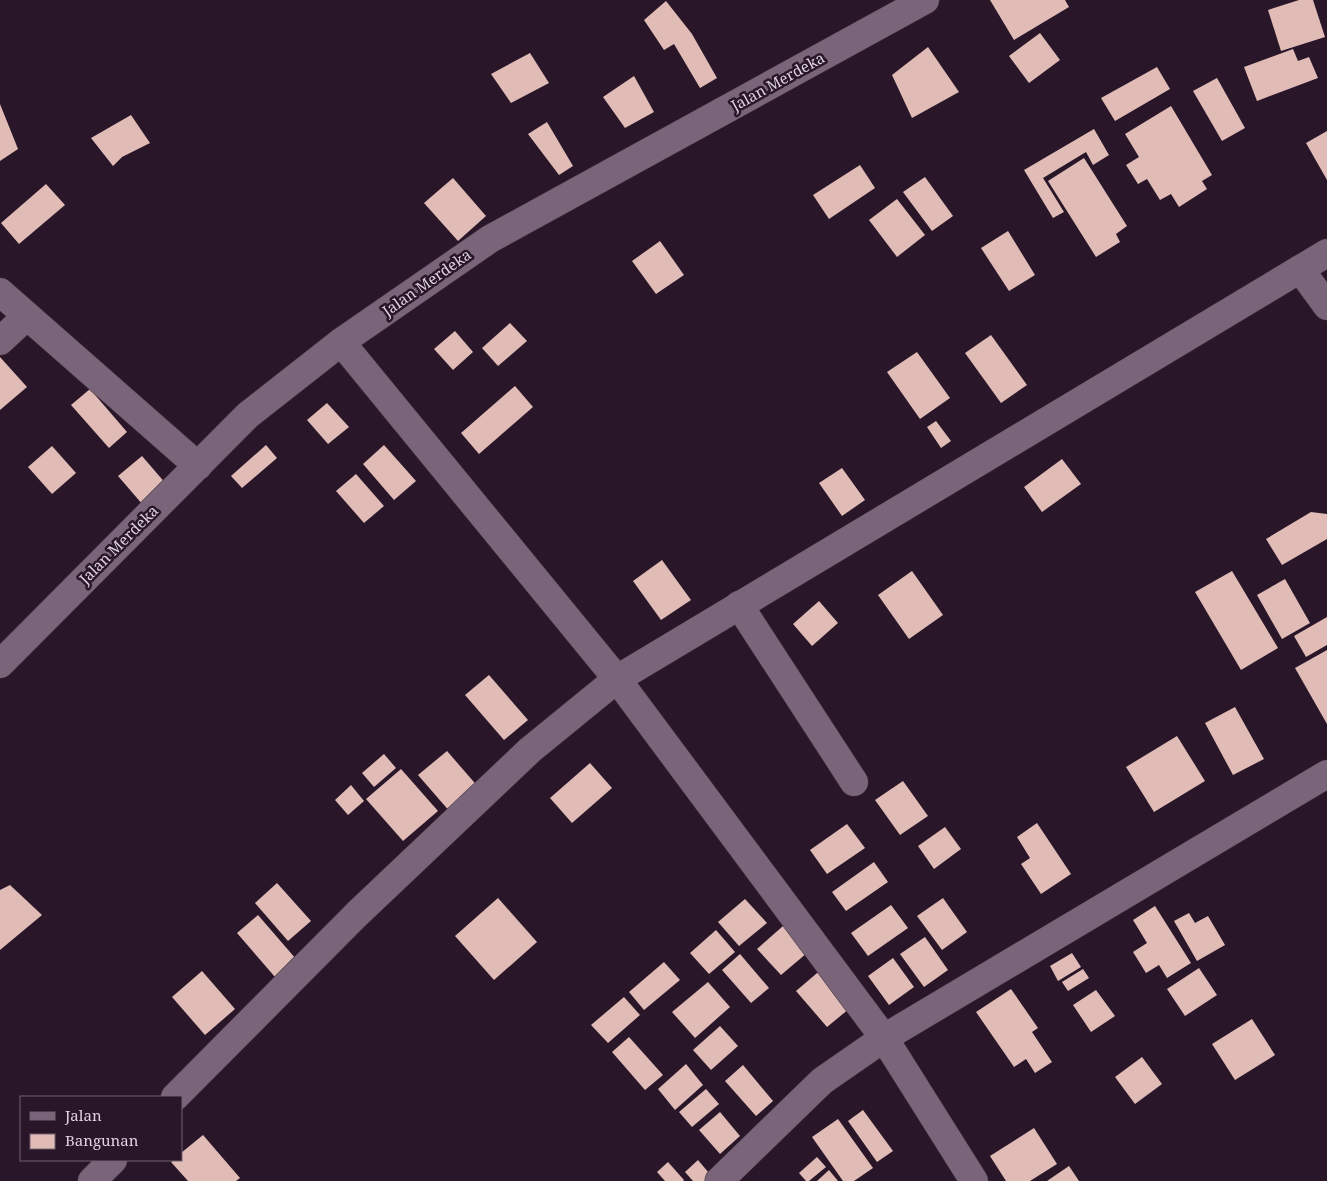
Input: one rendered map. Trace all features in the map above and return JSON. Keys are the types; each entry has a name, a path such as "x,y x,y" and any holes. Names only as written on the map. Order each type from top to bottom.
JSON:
{"street":[{"name":"Jalan Merdeka","path":"0,664 248,415 341,342 490,240 920,1"},
{"path":"176,1096 357,914 530,750 617,679 1327,253"},
{"path":"1300,269 1327,306"},
{"path":"0,292 198,466"},
{"path":"0,341 27,316"},
{"path":"341,342 617,679 884,1038 974,1181"},
{"path":"739,605 854,782"},
{"path":"719,1181 822,1081 884,1038 1327,774"},
{"path":"92,1181 112,1161"}],"building":[{"path":"990,0 1065,0 1069,7 1014,40"},
{"path":"1299,0 1313,0 1325,37 1281,51 1268,10"},
{"path":"666,1 692,34 717,78 700,88 674,44 664,50 644,20"},
{"path":"1040,33 1060,60 1029,83 1009,56"},
{"path":"928,47 959,92 912,118 892,75"},
{"path":"1293,49 1298,61 1309,57 1318,78 1257,101 1244,67"},
{"path":"530,53 549,83 511,103 491,74"},
{"path":"1157,67 1170,89 1115,121 1101,98"},
{"path":"634,76 654,112 625,128 603,97"},
{"path":"1217,78 1245,128 1222,141 1193,91"},
{"path":"0,104 18,149 0,161"},
{"path":"1171,106 1212,175 1202,181 1207,189 1179,207 1171,194 1160,200 1147,179 1138,184 1126,165 1139,157 1125,134"},
{"path":"131,115 150,143 122,157 113,166 91,138"},
{"path":"547,122 573,166 559,175 528,134"},
{"path":"1094,129 1109,155 1093,165 1086,152 1043,178 1064,212 1053,218 1024,170"},
{"path":"1327,131 1327,180 1306,143"},
{"path":"1084,158 1127,226 1116,234 1120,242 1096,257 1048,181"},
{"path":"860,165 875,188 829,219 813,195"},
{"path":"925,177 953,216 932,231 903,192"},
{"path":"453,178 486,216 458,241 424,203"},
{"path":"46,184 65,205 19,244 1,223"},
{"path":"897,199 925,235 897,257 869,220"},
{"path":"1008,231 1035,275 1009,291 981,248"},
{"path":"660,241 684,275 656,294 632,261"},
{"path":"510,323 527,341 498,366 482,348"},
{"path":"455,331 473,352 453,370 434,349"},
{"path":"991,335 1027,385 1001,403 965,353"},
{"path":"917,352 950,398 920,419 887,372"},
{"path":"0,357 27,387 0,410"},
{"path":"515,386 533,407 479,454 461,433"},
{"path":"90,389 127,432 109,448 71,405"},
{"path":"327,403 349,427 328,444 307,420"},
{"path":"936,421 951,441 941,448 927,427"},
{"path":"266,445 277,458 242,488 231,476"},
{"path":"384,445 416,481 394,500 363,464"},
{"path":"52,446 76,473 52,494 28,467"},
{"path":"142,456 167,485 143,505 118,476"},
{"path":"1062,459 1081,484 1042,512 1024,487"},
{"path":"842,468 865,500 842,516 819,483"},
{"path":"356,474 384,506 364,523 336,491"},
{"path":"1311,512 1327,514 1327,539 1282,565 1266,539"},
{"path":"662,560 691,600 661,620 633,581"},
{"path":"912,571 943,615 909,639 878,595"},
{"path":"1232,571 1278,648 1241,670 1195,592"},
{"path":"1285,579 1310,623 1282,639 1257,595"},
{"path":"819,601 838,623 812,646 793,624"},
{"path":"1327,617 1327,645 1306,657 1294,636"},
{"path":"1327,650 1327,724 1295,668"},
{"path":"489,675 528,720 504,740 465,695"},
{"path":"1235,707 1264,759 1233,775 1205,723"},
{"path":"1177,736 1205,781 1154,812 1126,767"},
{"path":"447,751 480,789 451,813 418,775"},
{"path":"384,754 396,768 374,787 362,773"},
{"path":"590,763 612,788 572,823 550,798"},
{"path":"401,769 438,811 403,841 366,799"},
{"path":"903,781 928,816 900,835 875,800"},
{"path":"351,785 364,801 348,815 335,800"},
{"path":"1037,823 1071,874 1041,894 1021,864 1030,858 1017,837"},
{"path":"847,824 865,848 827,874 810,850"},
{"path":"945,827 961,849 934,869 918,846"},
{"path":"874,862 888,882 846,911 832,892"},
{"path":"277,883 311,921 288,941 255,903"},
{"path":"10,885 42,915 0,950 0,890"},
{"path":"498,898 537,942 494,980 455,936"},
{"path":"943,898 967,932 942,950 917,916"},
{"path":"745,899 767,923 739,946 718,922"},
{"path":"891,905 908,928 868,956 851,933"},
{"path":"1155,906 1191,963 1167,978 1159,965 1146,973 1133,952 1147,943 1133,920"},
{"path":"1189,913 1195,923 1208,916 1225,945 1197,961 1174,921"},
{"path":"258,915 296,959 275,977 237,933"},
{"path":"783,926 807,953 781,975 757,949"},
{"path":"716,930 735,952 709,974 690,953"},
{"path":"925,937 948,970 924,987 900,954"},
{"path":"1072,953 1081,967 1058,981 1050,966"},
{"path":"740,954 769,988 751,1003 722,970"},
{"path":"893,958 914,987 889,1005 868,976"},
{"path":"664,962 680,980 644,1010 629,992"},
{"path":"823,968 855,1004 827,1027 796,991"},
{"path":"1199,968 1217,995 1185,1016 1167,989"},
{"path":"1083,969 1089,978 1068,991 1062,982"},
{"path":"202,971 235,1009 205,1035 172,997"},
{"path":"708,982 730,1007 695,1038 672,1012"},
{"path":"1011,989 1038,1028 1032,1032 1052,1062 1035,1073 1026,1059 1014,1067 976,1012"},
{"path":"1096,990 1115,1016 1091,1032 1073,1005"},
{"path":"624,997 640,1015 608,1043 591,1025"},
{"path":"1252,1019 1275,1055 1235,1080 1212,1044"},
{"path":"720,1026 738,1046 711,1070 693,1050"},
{"path":"629,1037 663,1075 645,1090 612,1052"},
{"path":"1142,1057 1162,1084 1135,1104 1115,1077"},
{"path":"686,1064 703,1085 675,1110 658,1089"},
{"path":"743,1065 773,1101 756,1116 725,1081"},
{"path":"706,1089 719,1104 692,1127 679,1112"},
{"path":"863,1110 893,1151 877,1162 848,1121"},
{"path":"720,1112 740,1136 720,1154 699,1130"},
{"path":"838,1119 873,1168 854,1181 843,1181 812,1137"},
{"path":"1034,1128 1057,1164 1030,1181 1006,1181 990,1156"},
{"path":"203,1135 240,1178 236,1181 188,1181 171,1162 182,1161 182,1152"},
{"path":"817,1157 826,1167 809,1181 806,1181 799,1173"},
{"path":"698,1160 714,1179 712,1181 693,1181 685,1172"},
{"path":"668,1162 683,1181 665,1181 657,1172"},
{"path":"1069,1166 1079,1181 1047,1181"},
{"path":"829,1170 838,1181 817,1181"}]}
